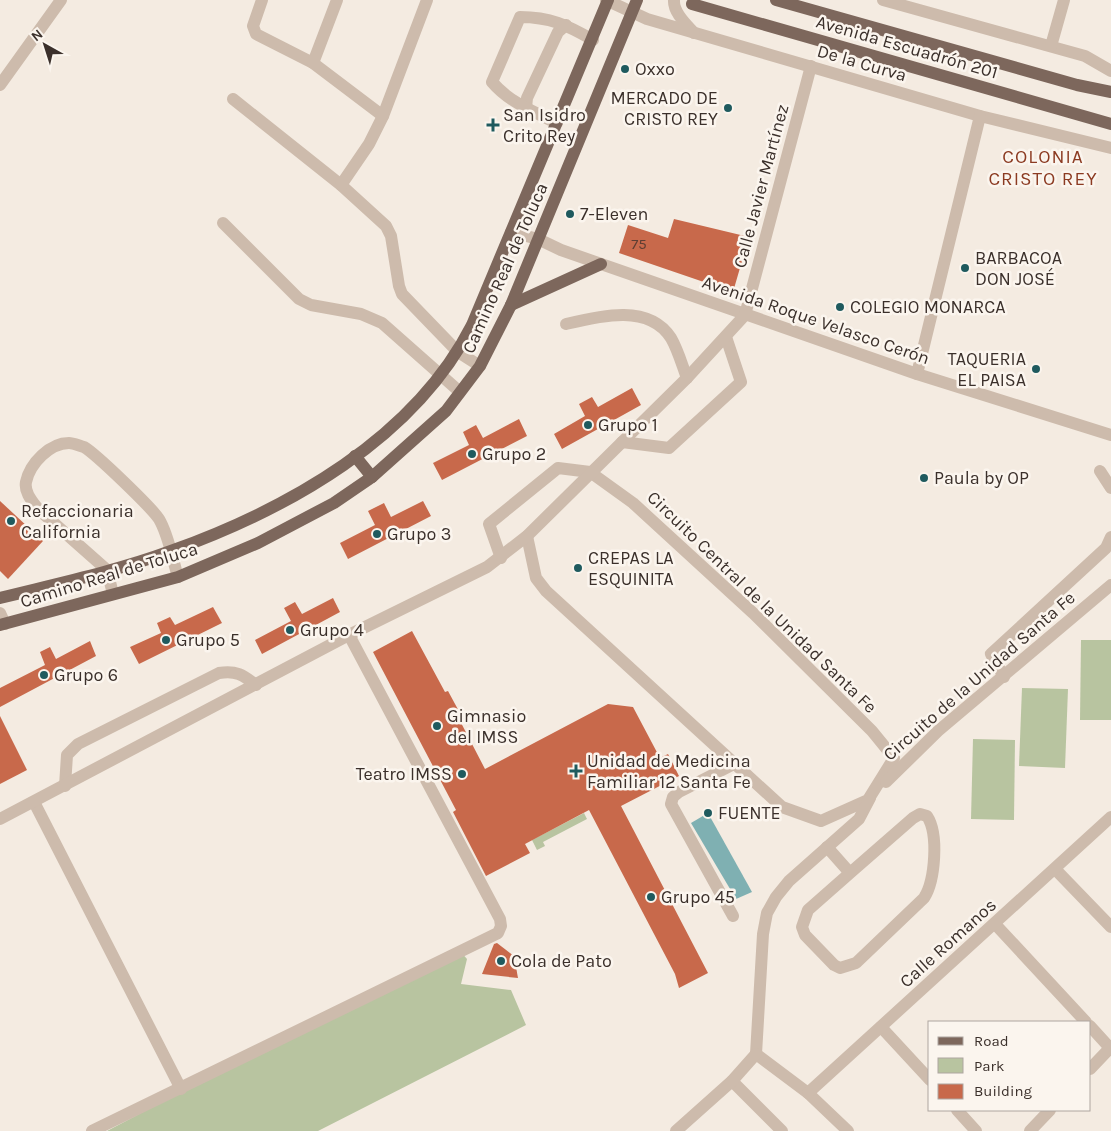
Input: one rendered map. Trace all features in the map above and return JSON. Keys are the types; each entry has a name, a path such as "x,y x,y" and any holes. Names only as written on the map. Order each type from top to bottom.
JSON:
{"main road":[{"name":"Camino Real de Toluca","path":"0,598 170,552 262,512 320,480 355,456 426,393 458,352 511,232 607,0"},
{"name":"Avenida Escuadrón 201","path":"776,0 1077,85 1111,92"},
{"name":"Avenida Escuadrón 201","path":"692,4 1111,124"},
{"name":"Camino Real de Toluca","path":"2,620 178,577 258,543 334,503 372,477 446,411 480,366 511,305 635,6"},
{"path":"511,305 600,264"},
{"path":"355,456 372,477"}],"street":[{"path":"262,0 253,26 256,34 313,63 383,116"},
{"path":"313,63 337,0"},
{"path":"341,185 369,144 383,116 427,0"},
{"name":"De la Curva","path":"607,0 635,6 647,19 694,33 980,116 1111,148"},
{"path":"674,0 673,4 683,21 694,33"},
{"path":"883,0 1086,56 1111,71"},
{"path":"1051,46 1064,0"},
{"path":"0,85 56,2"},
{"path":"557,123 526,108 500,91 492,82 520,17 542,17 566,25 592,40"},
{"path":"526,108 527,98 558,32 566,25"},
{"name":"Calle Javier Martínez","path":"745,315 811,66"},
{"path":"233,99 341,185 386,226 391,236 402,294 458,352 480,366"},
{"path":"917,374 980,116"},
{"path":"223,223 289,292 311,305 361,314 382,323 460,392"},
{"name":"Avenida Roque Velasco Cerón","path":"511,232 538,239 561,250 600,264 917,374 1111,435"},
{"path":"566,324 601,315 630,314 655,322 670,338 687,378"},
{"path":"0,819 501,558 526,536 687,378 745,315"},
{"path":"622,442 670,448 740,382 726,337"},
{"path":"113,594 107,570 38,508 29,497 26,483 32,468 43,455 56,446 70,443 84,448 150,507 164,530 178,577"},
{"path":"501,558 489,524 558,468 590,472"},
{"path":"1100,471 1111,488"},
{"name":"Circuito Central de la Unidad Santa Fe","path":"590,472 633,503 746,606 872,731 894,758 868,800"},
{"path":"526,536 536,578 546,591 782,807 821,821 868,800"},
{"path":"1004,677 991,654 1109,546"},
{"name":"Circuito de la Unidad Santa Fe","path":"756,1054 763,934 768,913 776,897 789,881 859,819 868,800 938,731 1004,677 1111,584"},
{"path":"92,1131 493,936 501,926 496,911 349,636"},
{"path":"65,786 67,755 78,744 220,673 232,671 241,674 256,685"},
{"path":"733,916 671,804 673,797 680,792 734,764"},
{"path":"34,802 180,1089"},
{"path":"920,814 928,816 931,822 933,848 933,878 930,889 924,898 856,963 840,968 834,965 806,936 802,927 808,910 850,873 913,818 920,814"},
{"name":"Calle Romanos","path":"808,1093 1111,817"},
{"path":"827,847 850,873"},
{"path":"1055,868 1111,927"},
{"path":"995,924 1085,1021"},
{"path":"1091,1027 1110,1047 1091,1068"},
{"path":"881,1028 928,1078"},
{"path":"679,1130 732,1081 756,1054 808,1093 848,1131"},
{"path":"732,1081 782,1131"},
{"path":"958,1111 976,1131"},
{"path":"1030,1131 1049,1111"}],"green space":[{"path":"1081,640 1111,640 1111,720 1080,720"},
{"path":"1022,688 1068,689 1065,768 1019,766"},
{"path":"973,739 1015,740 1014,820 971,819"},
{"path":"584,813 587,819 543,842 545,846 537,850 532,840"},
{"path":"460,951 467,959 461,984 511,990 526,1025 318,1131 107,1131 240,1061"}],"water":[{"path":"708,813 752,892 736,899 691,823"}],"building":[{"path":"674,219 749,237 733,292 619,253 628,225 668,238"},
{"name":"Grupo 1","path":"632,388 641,405 562,449 554,434 585,416 579,404 592,397 598,407"},
{"name":"Grupo 2","path":"519,419 527,436 442,480 433,463 469,445 463,432 476,425 483,438"},
{"name":"Refaccionaria California","path":"0,501 43,541 8,579 0,571"},
{"name":"Grupo 3","path":"423,501 431,516 348,559 340,543 375,525 368,511 384,503 391,517"},
{"name":"Grupo 4","path":"333,598 340,612 262,654 255,640 291,621 284,608 295,602 302,614"},
{"name":"Grupo 5","path":"213,607 222,623 139,664 130,647 161,633 157,623 170,617 175,625"},
{"path":"412,631 445,692 448,691 461,715 458,717 485,769 608,704 633,707 660,758 668,754 679,776 621,806 708,973 679,988 675,974 589,810 525,844 530,853 486,876 453,812 456,810 373,652"},
{"name":"Grupo 6","path":"90,641 96,656 0,707 0,688 45,665 40,652 50,647 56,659"},
{"path":"0,716 27,770 0,784"},
{"name":"Cola de Pato","path":"497,943 514,956 518,978 482,974 494,944"}],"place":[{"name":"Oxxo","path":"625,69"},
{"name":"MERCADO DE CRISTO REY","path":"728,108"},
{"name":"San Isidro Crito Rey","path":"493,125"},
{"name":"7-Eleven","path":"570,214"},
{"name":"BARBACOA DON JOSÉ","path":"965,268"},
{"name":"COLEGIO MONARCA","path":"840,307"},
{"name":"TAQUERIA EL PAISA","path":"1036,369"},
{"name":"Grupo 1","path":"588,425"},
{"name":"Grupo 2","path":"472,454"},
{"name":"Paula by OP","path":"924,478"},
{"name":"Refaccionaria California","path":"11,521"},
{"name":"Grupo 3","path":"377,534"},
{"name":"CREPAS LA ESQUINITA","path":"578,568"},
{"name":"Grupo 4","path":"290,630"},
{"name":"Grupo 5","path":"166,640"},
{"name":"Grupo 6","path":"44,675"},
{"name":"Gimnasio del IMSS","path":"437,726"},
{"name":"Unidad de Medicina Familiar 12 Santa Fe","path":"576,771"},
{"name":"Teatro IMSS","path":"462,774"},
{"name":"FUENTE","path":"708,813"},
{"name":"Grupo 45","path":"651,897"},
{"name":"Cola de Pato","path":"501,961"}],"district":[{"name":"COLONIA CRISTO REY","path":"1043,168"}]}
